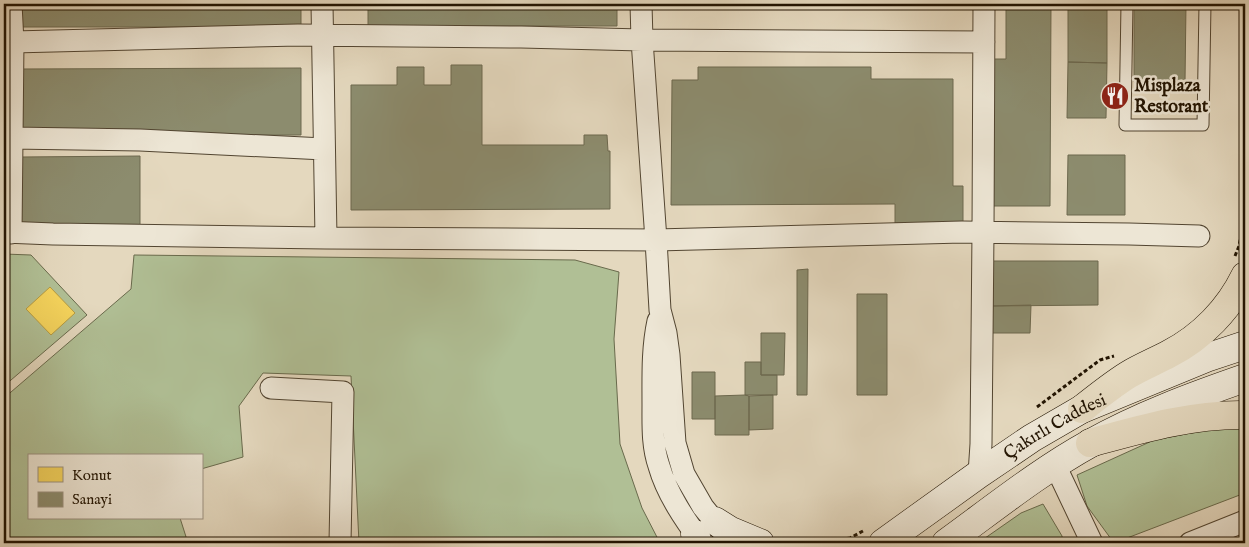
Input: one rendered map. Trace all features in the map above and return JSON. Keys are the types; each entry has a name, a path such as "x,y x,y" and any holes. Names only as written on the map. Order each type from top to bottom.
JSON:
{"highway":[{"path":"1082,409 1129,374 1192,340 1213,322 1229,302 1245,276"},
{"path":"1090,443 1161,424 1202,417 1245,415"}],"main road":[{"name":"Çakırlı Caddesi","path":"873,543 890,538 978,474 1032,438 1082,409 1206,358 1245,345"},
{"name":"Çakırlı Caddesi","path":"946,543 1055,465 1090,443 1134,420 1245,378"},
{"path":"702,535 731,531 760,543"}],"street":[{"path":"11,4 13,42 8,109 12,138 8,232 326,238 656,240 983,232 1199,236"},
{"path":"322,4 321,35 326,238"},
{"path":"641,4 660,310 654,337 653,357 653,436 655,452 665,482 673,498 702,535 732,543"},
{"path":"978,474 981,444 984,4"},
{"path":"13,42 321,35 642,40 984,42"},
{"path":"12,138 140,140 324,149"},
{"path":"271,388 343,392 340,543"},
{"path":"1055,465 1092,543"},
{"path":"1190,543 1224,537 1245,522"}],"lane":[{"path":"1126,4 1125,126 1203,125 1205,4"}],"green space":[{"path":"4,254 31,255 87,315 4,386"},
{"path":"134,255 575,260 619,272 614,339 620,444 642,508 660,543 359,543 351,376 263,373 239,406 243,457 202,469 202,454 28,454 28,520 181,520 188,543 4,543 4,398 131,289"},
{"path":"1224,427 1245,429 1245,493 1114,543 1087,506 1077,475 1154,440"},
{"path":"1043,504 1062,536 1063,543 978,543 1021,513"}],"building: Konut":[{"path":"50,287 75,313 51,335 26,309"}],"building: Sanayi":[{"path":"18,4 301,4 301,27 18,27"},
{"path":"368,4 617,4 617,26 368,26"},
{"path":"652,4 948,4 948,8 652,9"},
{"path":"1006,4 1051,4 1050,206 992,206 992,59 1006,59"},
{"path":"1068,4 1107,4 1107,63 1068,62"},
{"path":"1107,4 1186,4 1185,82 1134,82 1134,7 1107,7"},
{"path":"1068,62 1107,63 1106,118 1067,118"},
{"path":"451,65 482,65 482,145 584,145 584,135 607,135 608,151 610,151 610,209 351,210 351,85 397,85 397,67 424,67 424,85 451,85"},
{"path":"698,67 871,67 871,79 953,79 953,186 963,186 963,223 895,223 895,204 671,205 672,80 698,80"},
{"path":"301,68 301,135 18,136 18,69"},
{"path":"1068,155 1125,155 1125,215 1067,215"},
{"path":"140,156 140,225 21,225 21,157"},
{"path":"992,261 1098,261 1098,305 992,306"},
{"path":"808,269 807,395 797,395 797,270"},
{"path":"857,294 887,294 887,395 857,395"},
{"path":"1031,305 1030,333 992,333 992,306"},
{"path":"761,333 785,333 784,375 761,375"},
{"path":"745,362 761,362 761,375 777,375 777,395 745,395"},
{"path":"692,372 715,372 715,419 692,419"},
{"path":"773,395 773,429 749,430 749,396"},
{"path":"715,396 749,396 749,435 715,435"}],"place":[{"name":"Misplaza Restorant","path":"1115,96"}]}
